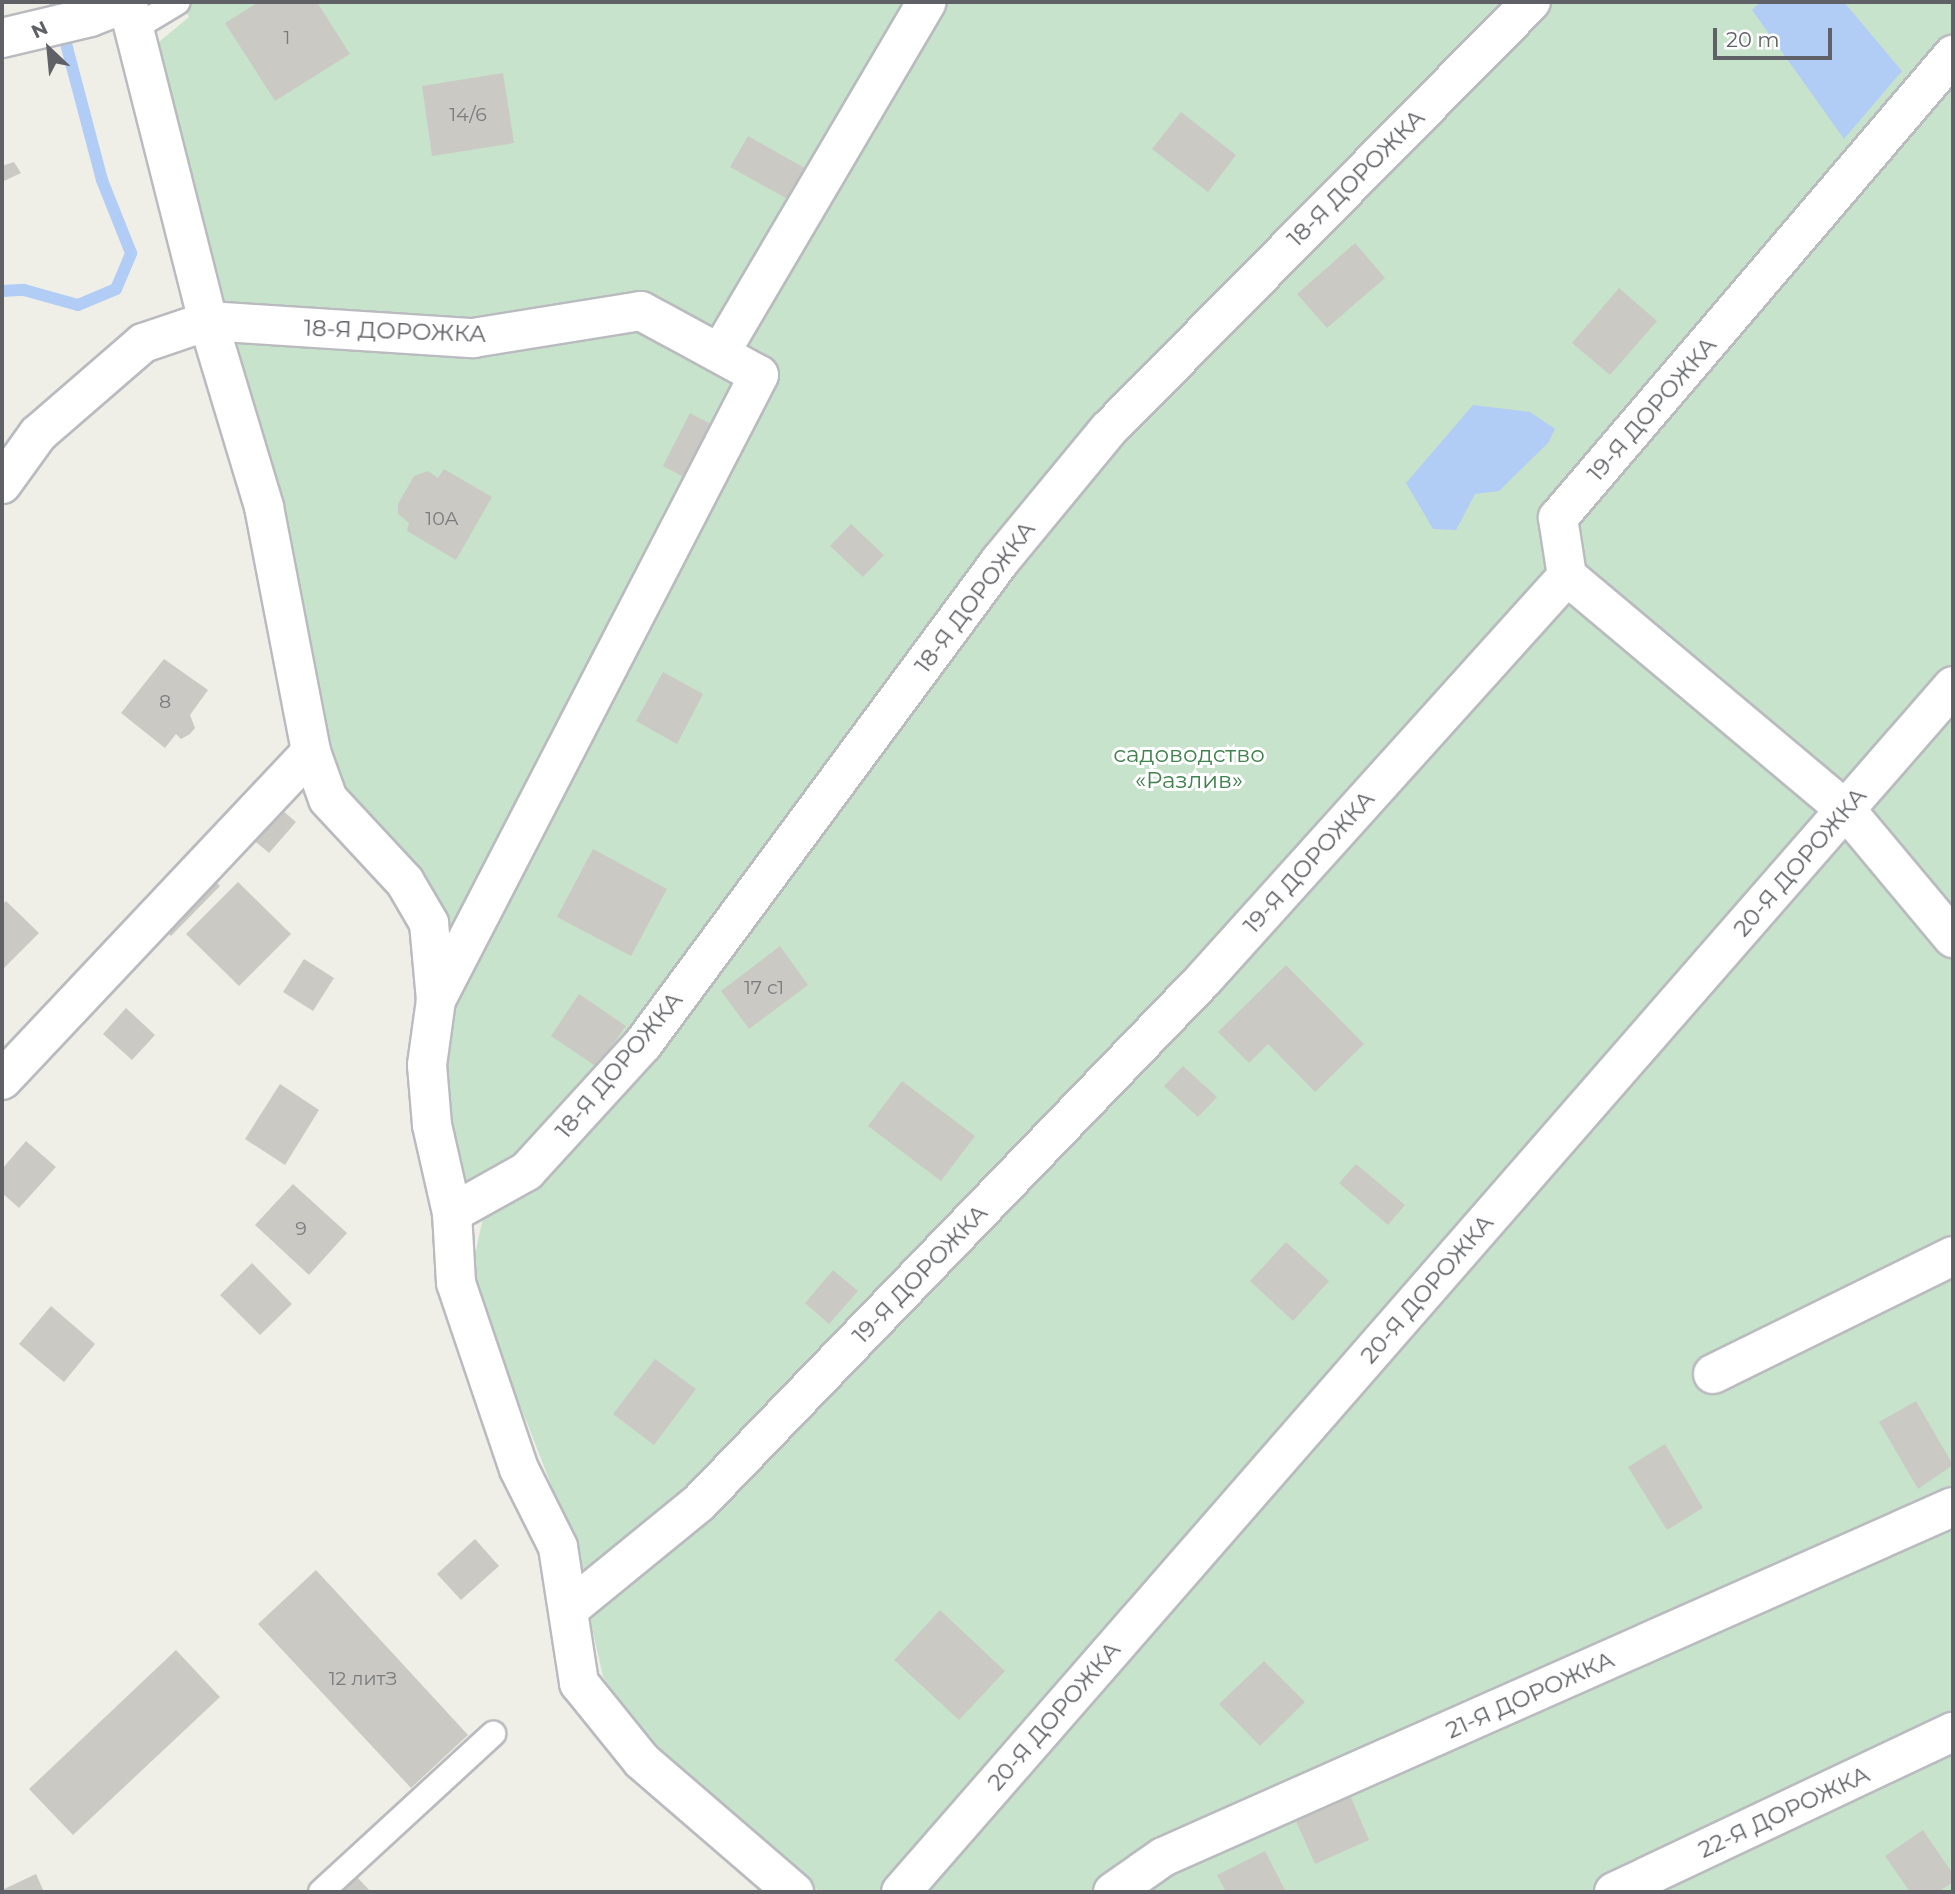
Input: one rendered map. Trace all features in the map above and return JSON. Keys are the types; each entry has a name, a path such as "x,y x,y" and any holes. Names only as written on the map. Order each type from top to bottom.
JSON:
{"street":[{"path":"720,353 927,2"},
{"name":"18-Я ДОРОЖКА","path":"452,1213 527,1171 643,1044 1000,561 1110,429 1531,2"},
{"path":"15,25 130,12 208,321 264,507 311,752 328,799 405,882 429,923 436,1000 427,1065 432,1125 452,1213 456,1283 519,1469 558,1547 579,1682 642,1761 794,1892"},
{"name":"19-Я ДОРОЖКА","path":"569,1609 728,1473 1203,980 1567,576 1558,518 1953,55"},
{"name":"18-Я ДОРОЖКА","path":"2,484 38,434 143,344 208,321 473,338 641,311 759,375 436,1000"},
{"path":"1567,576 1846,810 1953,938"},
{"name":"20-Я ДОРОЖКА","path":"901,1892 1953,686"},
{"path":"2,1080 311,752"},
{"path":"1713,1374 1953,1256"},
{"name":"21-Я ДОРОЖКА","path":"1113,1892 1163,1857 1953,1507"},
{"name":"22-Я ДОРОЖКА","path":"1614,1892 1953,1732"}],"lane":[{"path":"130,12 178,2"},
{"path":"321,1892 493,1734"}],"green space":[{"name":"садоводство «Разлив»","path":"181,2 1953,2 1953,1892 820,1892 658,1754 603,1677 572,1538 470,1277 483,1218 421,1120 415,995 437,903 337,782 275,478 198,228 154,46 189,17"}],"water":[{"path":"1760,2 1844,2 1902,71 1844,139 1752,10"},
{"path":"1473,405 1530,412 1555,429 1548,443 1499,491 1475,494 1456,530 1433,529 1406,483"}],"building":[{"path":"259,2 317,2 350,54 275,101 225,23"},
{"path":"503,73 514,143 432,156 422,86"},
{"path":"1181,112 1236,155 1208,192 1152,149"},
{"path":"748,136 810,171 793,202 730,167"},
{"path":"14,162 21,173 2,182 2,166"},
{"path":"1355,243 1385,278 1327,328 1297,294"},
{"path":"1619,288 1657,321 1610,375 1572,343"},
{"path":"690,413 720,429 693,482 663,466"},
{"path":"444,469 492,497 456,560 407,531 409,523 398,514 398,504 414,476 428,471 438,478"},
{"path":"851,524 884,555 863,577 830,546"},
{"path":"164,659 208,690 190,715 195,728 181,739 176,734 165,748 121,713"},
{"path":"663,672 703,694 677,744 636,721"},
{"path":"275,804 296,822 269,853 248,835"},
{"path":"593,849 667,889 631,956 557,917"},
{"path":"207,873 220,886 171,936 157,922"},
{"path":"238,882 291,934 239,986 186,934"},
{"path":"6,901 39,933 2,970 2,905"},
{"path":"780,946 808,985 749,1029 721,991"},
{"path":"304,959 334,978 313,1011 283,992"},
{"path":"1286,965 1364,1044 1315,1092 1268,1044 1249,1063 1218,1032"},
{"path":"579,994 626,1026 597,1067 551,1036"},
{"path":"126,1008 155,1035 132,1060 103,1034"},
{"path":"1183,1066 1217,1097 1198,1117 1164,1086"},
{"path":"902,1081 975,1136 941,1181 868,1126"},
{"path":"280,1084 319,1110 285,1165 245,1139"},
{"path":"26,1141 56,1167 19,1208 2,1193 2,1169"},
{"path":"1356,1164 1405,1205 1388,1225 1339,1183"},
{"path":"293,1184 347,1233 309,1275 255,1225"},
{"path":"1286,1242 1329,1281 1293,1321 1250,1281"},
{"path":"252,1263 292,1304 260,1335 220,1295"},
{"path":"833,1270 858,1291 829,1324 805,1303"},
{"path":"51,1306 95,1344 64,1382 19,1344"},
{"path":"655,1359 696,1389 654,1445 613,1414"},
{"path":"1916,1401 1953,1465 1918,1489 1879,1422"},
{"path":"1665,1444 1703,1508 1667,1530 1628,1467"},
{"path":"475,1539 499,1566 461,1600 437,1574"},
{"path":"316,1570 468,1735 411,1788 258,1624"},
{"path":"940,1610 1005,1671 959,1720 894,1660"},
{"path":"176,1650 220,1697 73,1835 29,1789"},
{"path":"1264,1661 1305,1702 1260,1746 1219,1704"},
{"path":"1347,1788 1369,1840 1315,1864 1292,1812"},
{"path":"1923,1830 1953,1874 1953,1882 1938,1892 1910,1892 1885,1856"},
{"path":"1265,1851 1286,1892 1226,1892 1217,1875"},
{"path":"36,1874 44,1892 2,1892 2,1890"},
{"path":"357,1877 371,1892 341,1892"}],"waterway":[{"path":"2,291 24,290 78,305 116,289 131,253 102,180 55,2"}]}
